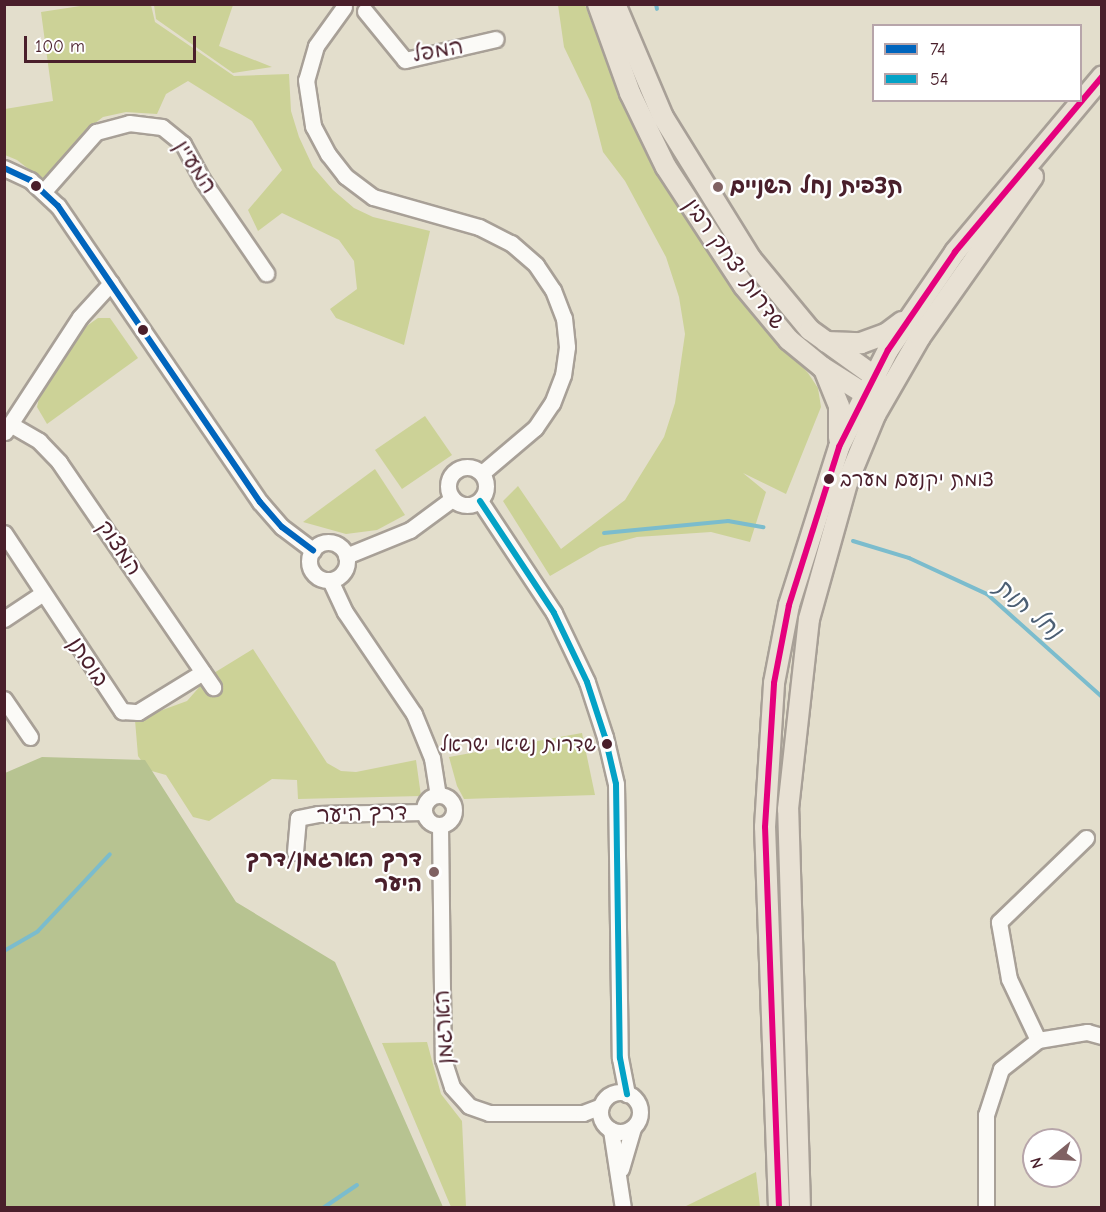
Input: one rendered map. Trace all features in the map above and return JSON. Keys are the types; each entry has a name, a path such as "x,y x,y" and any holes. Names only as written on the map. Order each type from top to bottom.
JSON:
{"main road":[{"name":"שדרות יצחק רבין","path":"598,4 630,93 666,167 750,294 789,340 822,367 865,393 886,394"},
{"name":"שדרות יצחק רבין","path":"615,4 646,85 684,152 766,280 821,341 874,376 886,394"},
{"path":"1082,100 1101,77"},
{"path":"800,1208 788,875 788,809 798,690 809,619 829,542 856,455 886,394 920,337 1101,82"},
{"path":"779,1208 765,906 767,752 774,683 789,606 839,447 874,376 910,315 955,252 1080,102"},
{"path":"821,341 850,345 876,339 910,315"},
{"path":"822,367 839,406 839,447"}],"street":[{"path":"369,8 354,12 343,6 316,46 306,80 313,126 332,160 354,184 373,197 479,226 511,243 536,265 553,290 564,318 565,363 552,403 535,428 482,473"},
{"name":"המפל","path":"369,8 405,60 496,39"},
{"name":"המעיין","path":"44,191 96,132 129,123 162,127 183,144 203,181 266,273"},
{"path":"4,168 30,180 44,191 67,218 260,502 282,527 313,550"},
{"path":"7,429 80,317 111,283"},
{"name":"המצוק","path":"7,429 39,441 59,462 213,687"},
{"path":"470,467 482,473 486,484 480,501 469,506 452,499 448,486 457,469 470,467"},
{"path":"346,555 410,530 452,499"},
{"path":"480,501 554,613 587,682 605,737 616,784 620,1058 627,1094 640,1109 621,1172"},
{"name":"בוסתן","path":"4,533 125,712 138,712 203,672"},
{"path":"323,543 334,544 346,555 344,571 330,580 318,577 310,567 313,550 323,543"},
{"path":"330,580 345,612 414,714 432,758 438,794"},
{"path":"4,619 43,593"},
{"path":"4,699 30,737"},
{"path":"438,794 448,797 455,809 449,822 440,825 428,820 424,812 426,802 438,794"},
{"name":"דרך היער","path":"295,852 298,818 318,814 424,812"},
{"name":"הארגמן","path":"440,825 443,1059 452,1088 469,1106 489,1113 583,1113 607,1126"},
{"path":"1038,1040 1009,979 999,922 1086,838"},
{"path":"986,1208 986,1115 1001,1070 1038,1040 1087,1032 1101,1036"},
{"path":"620,1058 605,1101 607,1126 621,1172 623,1208"},
{"path":"605,1101 627,1094"},
{"name":"הארגמן","path":"583,1113 605,1101"},
{"path":"607,1126 623,1132 633,1128"}],"green space":[{"path":"87,5 151,5 155,22 234,76 289,74 291,111 299,137 313,167 333,190 354,208 373,217 430,231 404,345 336,318 330,309 357,289 354,261 339,240 282,213 258,231 248,210 282,170 252,121 188,81 166,94 157,114 126,112 103,117 85,131 44,181 17,160 5,155 5,109 53,101 41,12"},
{"path":"154,5 233,5 219,46 272,67 233,73 156,19"},
{"path":"558,5 585,5 617,90 636,125 748,306 808,373 818,388 821,407 786,494 743,473 766,492 750,542 711,532 637,537 600,547 550,576 503,501 518,486 561,549 625,500 664,437 675,403 685,334 679,297 666,257 625,181 603,152 590,101 564,47"},
{"path":"98,318 110,318 138,358 47,424 37,407 39,398 81,330"},
{"path":"425,416 452,455 402,489 375,450"},
{"path":"375,469 405,515 377,530 346,534 303,522"},
{"path":"253,649 327,763 341,771 356,772 416,760 421,796 298,799 297,780 272,779 209,821 193,817 166,775 148,770 138,756 135,720 187,701 209,676"},
{"path":"582,733 595,795 464,799 457,786 449,757"},
{"path":"42,757 145,760 236,902 335,962 443,1207 5,1207 5,773"},
{"path":"427,1042 441,1094 462,1121 466,1207 451,1207 382,1043"},
{"path":"756,1172 760,1207 684,1207"}],"waterway":[{"path":"656,4 657,9"},
{"name":"נחל תות","path":"604,533 728,521 763,527"},
{"name":"נחל תות","path":"853,541 909,558 987,594 1102,697"},
{"path":"4,951 38,931 110,854"},
{"path":"323,1208 357,1185"}],"transit line":[{"path":"1082,101 1102,77"},
{"path":"779,1208 765,827 774,683 789,605 839,447 888,350 955,252 1081,102"},
{"name":"74","path":"4,168 30,180 58,206 260,502 282,527 313,550"},
{"name":"54","path":"480,501 554,613 587,682 605,737 616,784 620,1058 627,1094"}],"place":[{"name":"תצפית נחל השניים","path":"718,187"},
{"name":"צומת יקנעם מערב","path":"829,479"},
{"name":"שדרות נשיאי ישראל","path":"607,744"},
{"name":"דרך הארגמן/דרך היער","path":"434,872"}]}
